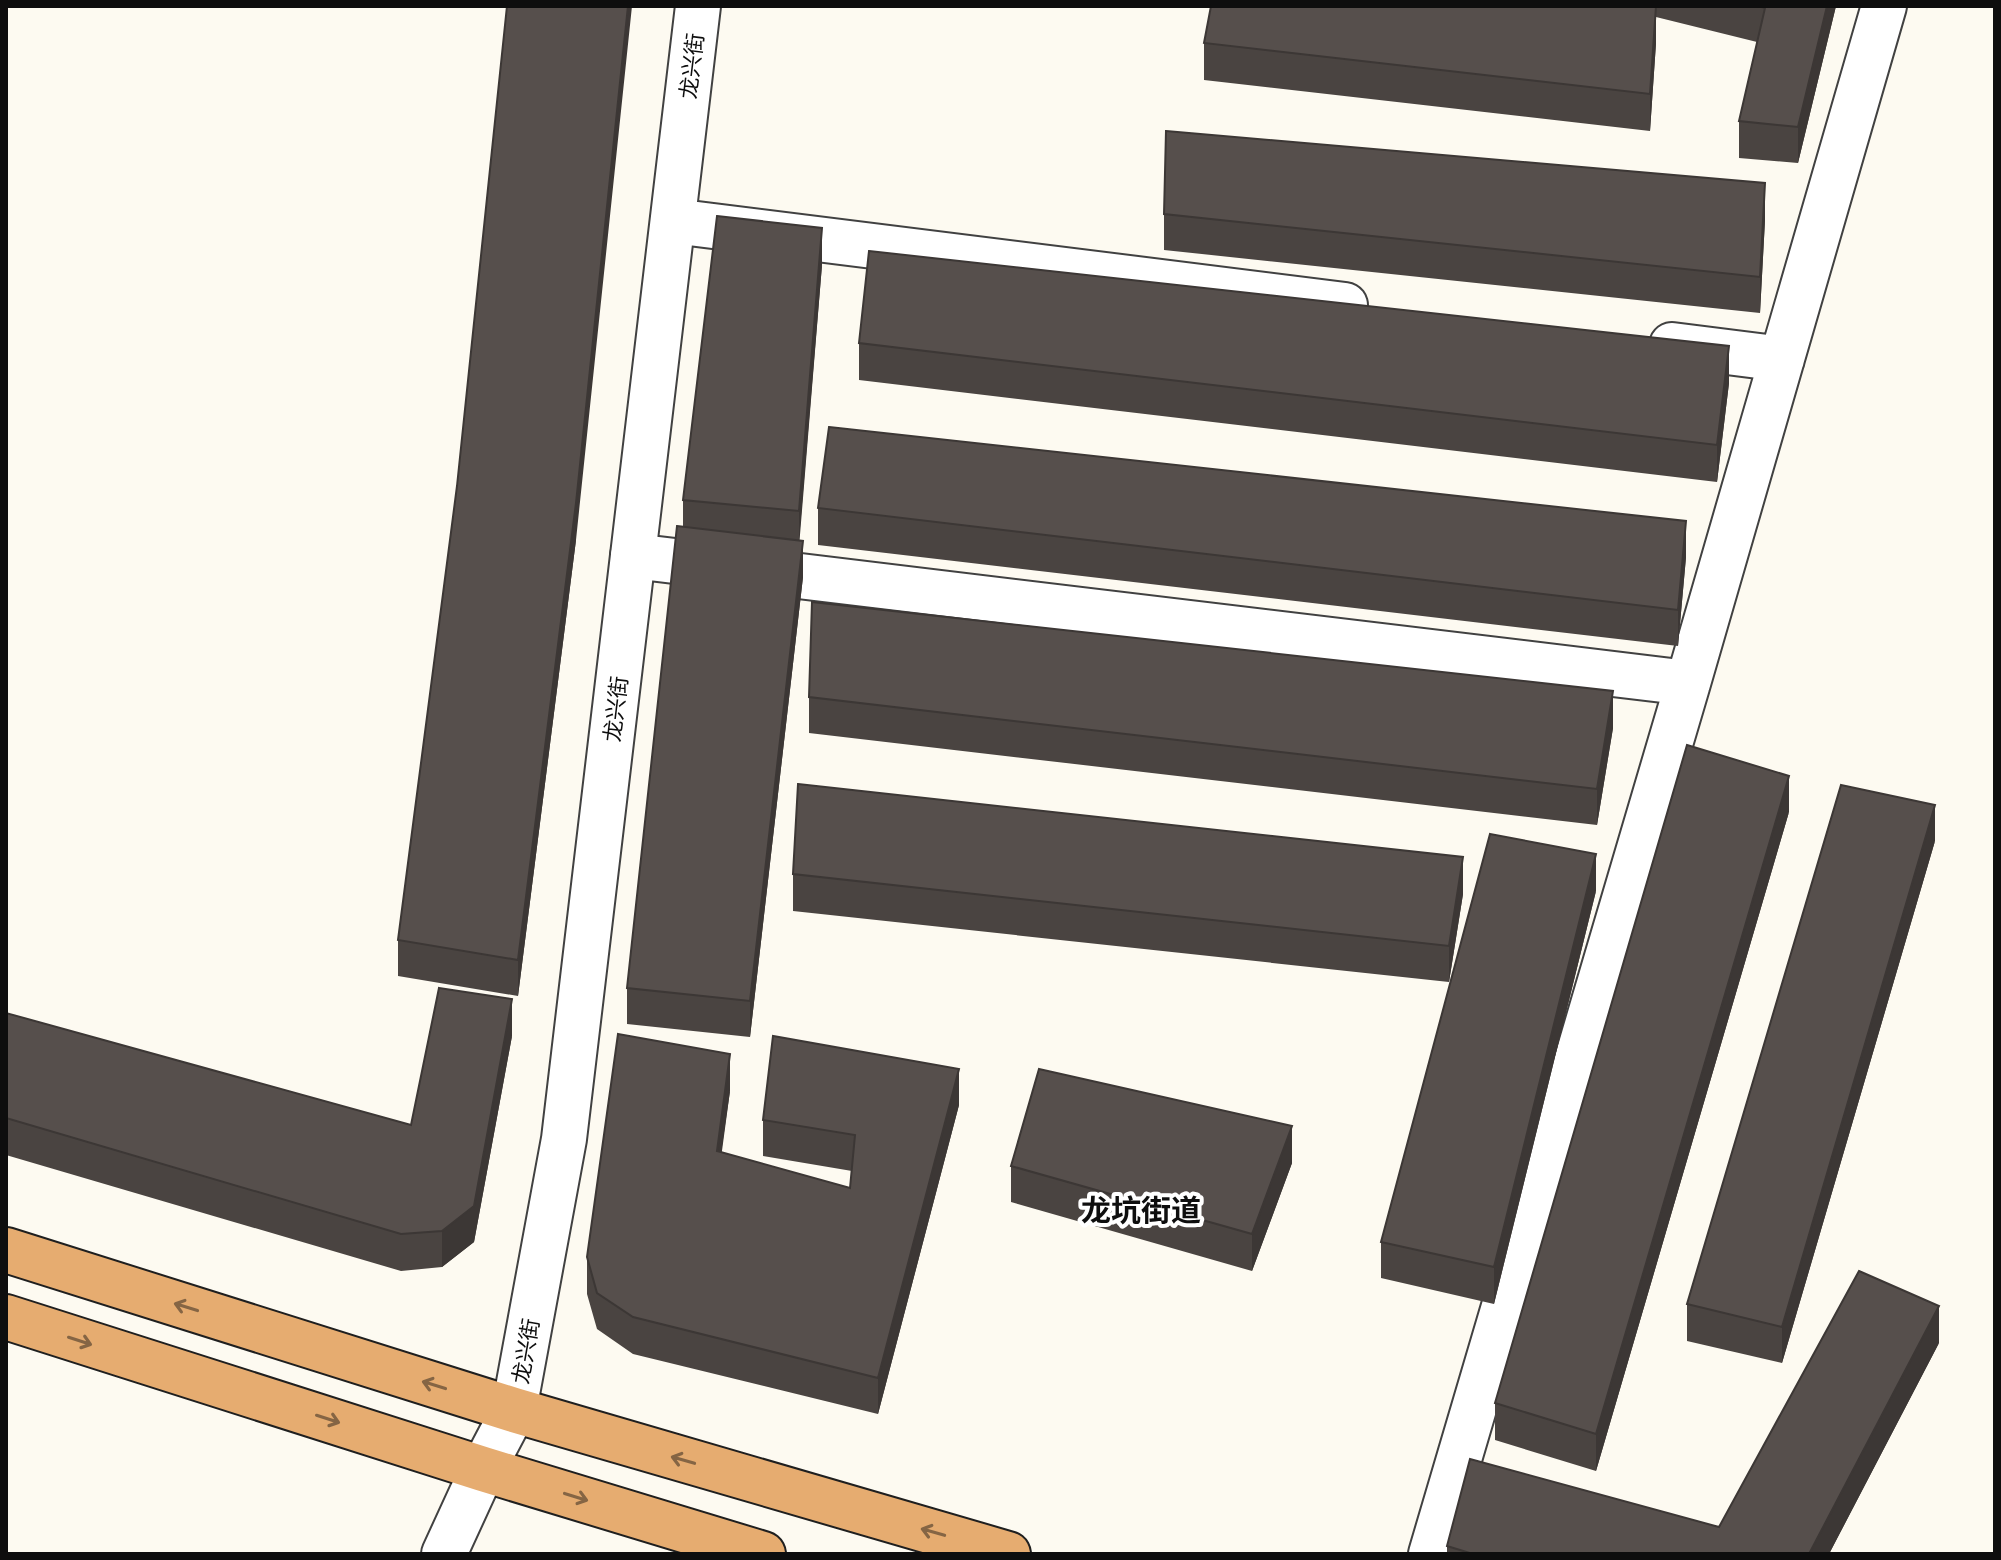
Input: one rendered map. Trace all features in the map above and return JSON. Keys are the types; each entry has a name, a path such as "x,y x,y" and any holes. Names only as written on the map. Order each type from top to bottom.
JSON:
{"highway":[{"path":"6,1250 514,1410 1008,1554"},
{"path":"6,1317 483,1469 763,1554"}],"street":[{"name":"龙兴街","path":"444,1554 514,1410 564,1139 698,6"},
{"path":"1431,1554 1884,6"},
{"path":"673,221 1386,310"},
{"path":"1640,341 1782,359"},
{"path":"633,556 1688,683"}],"building":[{"path":"507,6 628,6 576,503 518,960 398,940 457,486"},
{"path":"1211,6 1656,6 1650,94 1204,43"},
{"path":"1758,6 1827,6 1798,127 1739,121 1765,8"},
{"path":"1166,131 1765,183 1760,277 1164,214"},
{"path":"717,216 822,228 799,511 683,500"},
{"path":"869,251 1729,346 1717,445 859,343"},
{"path":"829,427 1686,521 1678,610 818,508"},
{"path":"677,526 803,541 750,1001 627,988"},
{"path":"812,602 1613,691 1597,789 809,697"},
{"path":"1687,745 1789,776 1596,1434 1495,1403"},
{"path":"798,784 1463,857 1449,946 793,874"},
{"path":"1841,785 1935,805 1782,1327 1687,1304"},
{"path":"1490,834 1596,854 1494,1267 1381,1242"},
{"path":"439,988 512,999 474,1206 442,1231 401,1234 6,1118 6,1013 411,1125"},
{"path":"618,1034 730,1054 717,1151 850,1188 855,1135 763,1120 773,1036 959,1069 878,1378 633,1317 597,1293 587,1257"},
{"path":"1039,1069 1292,1126 1252,1234 1011,1166"},
{"path":"1859,1271 1939,1306 1809,1554 1473,1554 1447,1546 1470,1459 1719,1527"}],"district":[{"name":"龙坑街道","path":"1141,1210"}]}
